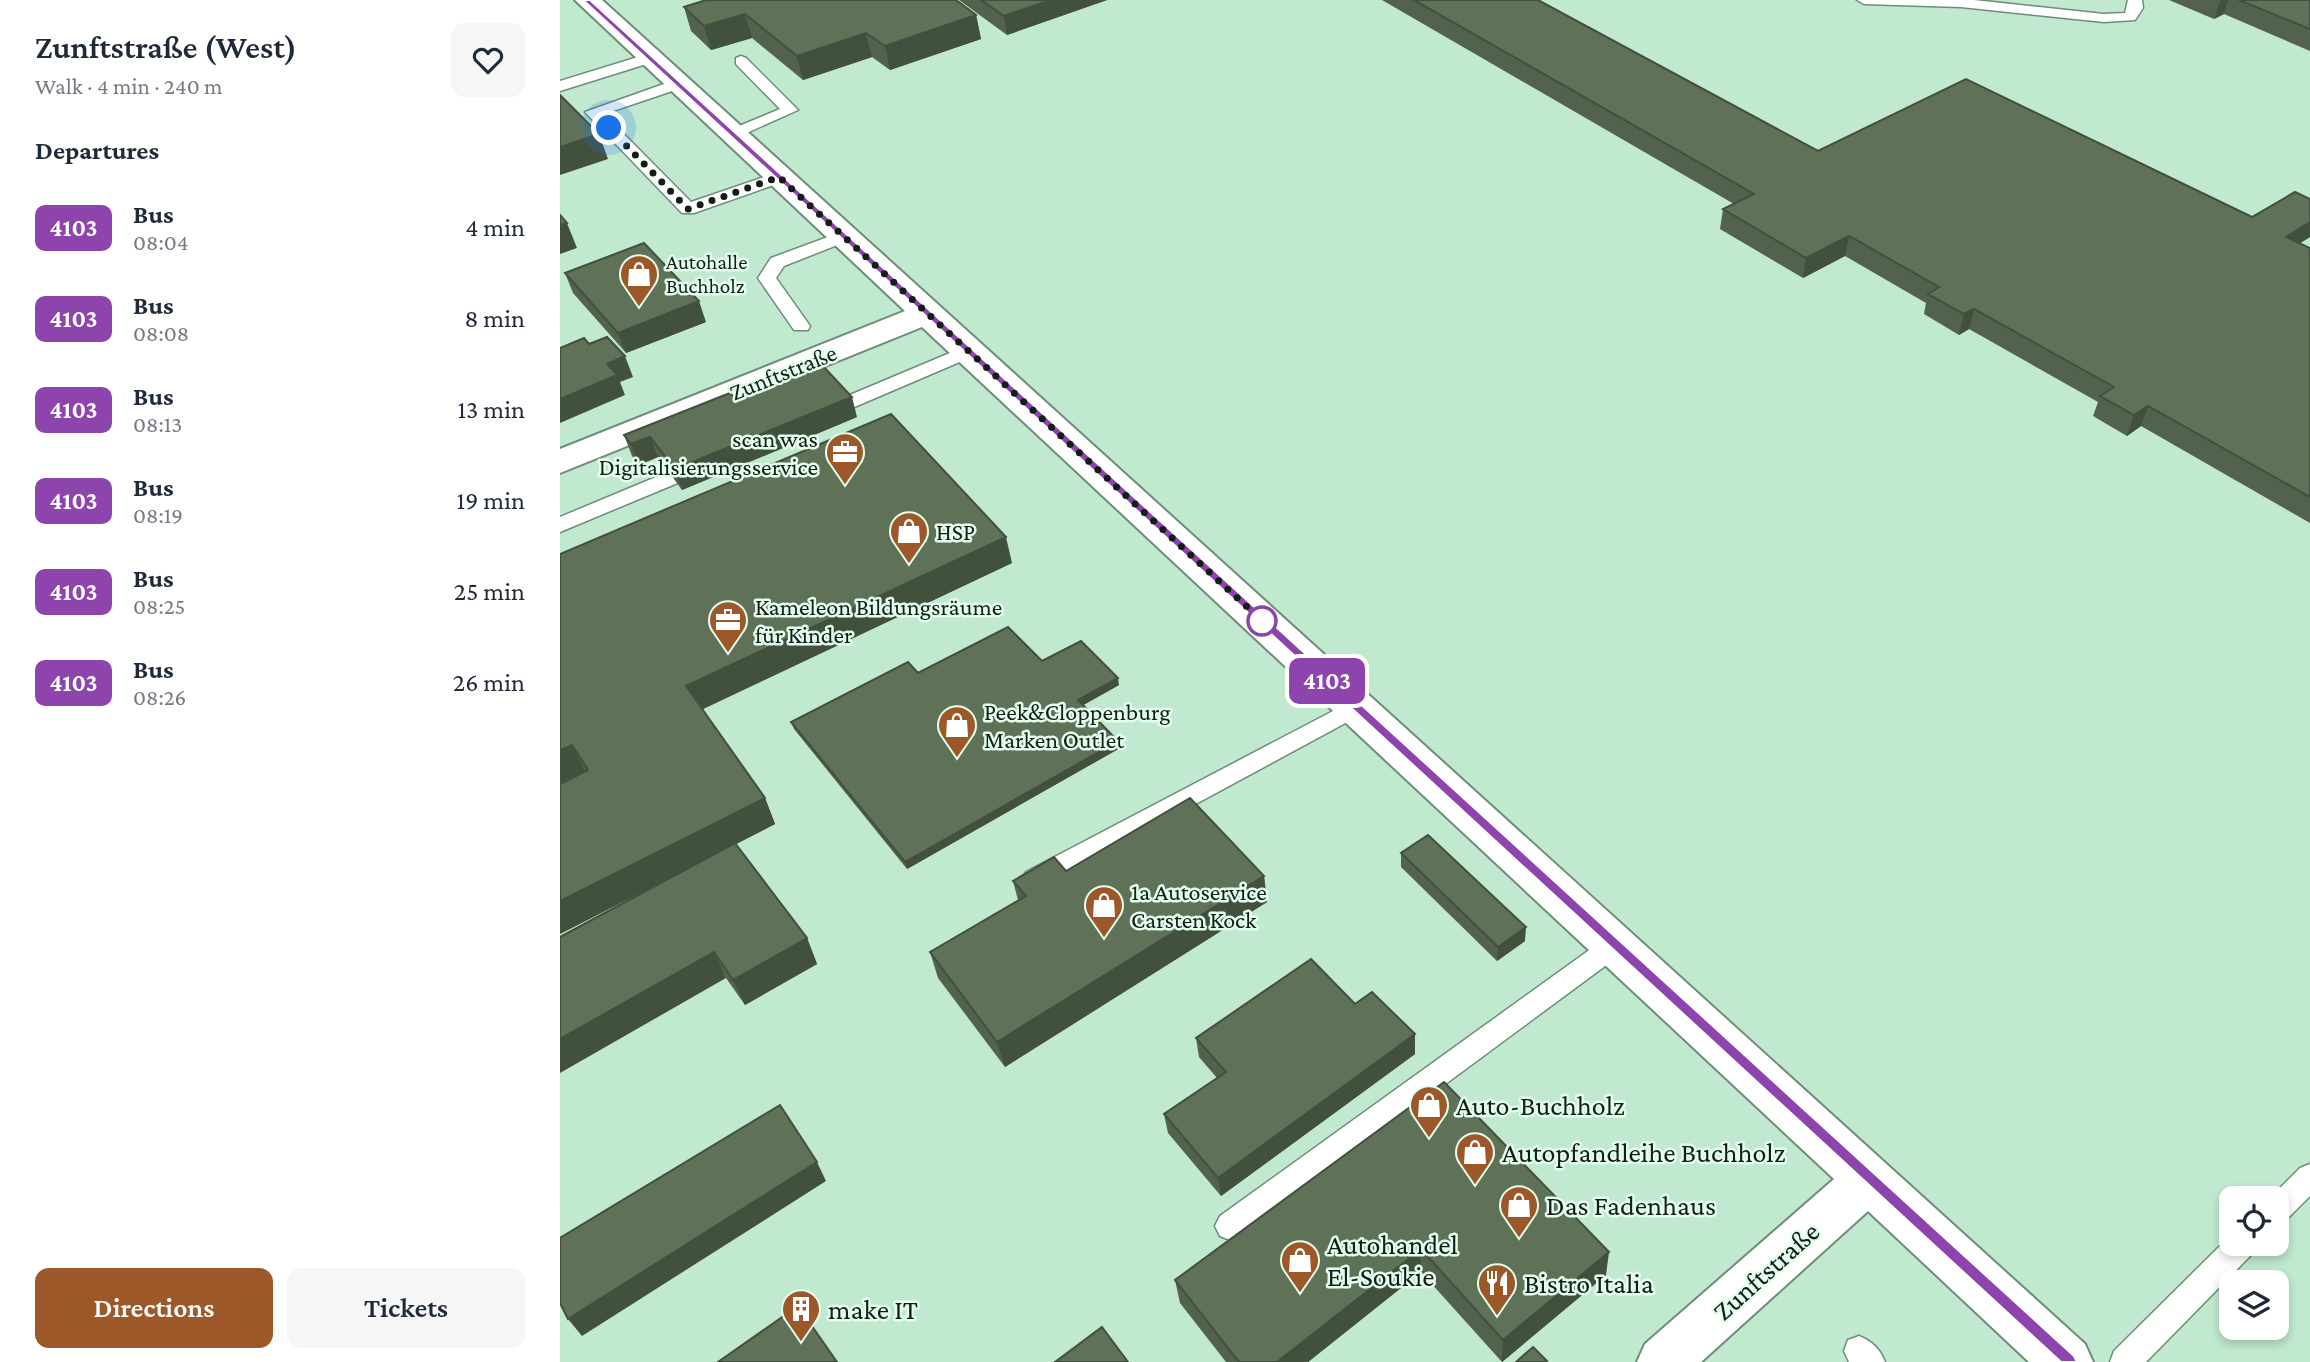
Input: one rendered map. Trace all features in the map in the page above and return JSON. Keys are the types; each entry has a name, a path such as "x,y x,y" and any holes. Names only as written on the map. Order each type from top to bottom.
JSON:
{"street":[{"path":"587,0 2067,1362"},
{"name":"Zunftstraße","path":"560,462 928,313"},
{"name":"Zunftstraße","path":"1663,1362 1868,1179"}],"lane":[{"path":"1864,0 1961,3 2104,18 2130,17 2137,8 2135,0"},
{"path":"560,86 651,58"},
{"path":"733,134 790,110 741,61"},
{"path":"678,84 593,112 688,209 779,177"},
{"path":"801,326 767,278 777,262 844,236"},
{"path":"845,404 968,351"},
{"path":"560,525 673,477"},
{"path":"1031,881 1356,707"},
{"path":"1230,1226 1615,945"},
{"path":"2289,1198 2310,1177"},
{"path":"2125,1362 2230,1256"}],"shaded area":[{"path":"560,0 2310,0 2310,1362 560,1362"}],"building":[{"path":"706,0 956,0 976,15 885,46 866,33 797,56 745,14 704,26 684,7"},
{"path":"981,0 1051,0 1004,16"},
{"path":"1414,0 1538,0 1818,151 1966,79 2252,217 2295,192 2310,199 2310,222 2286,237 2310,248 2310,497 2148,406 2134,415 2100,396 2114,387 1974,309 1964,314 1928,294 1939,287 1849,236 1806,258 1723,209 1754,194"},
{"path":"2239,0 2310,0 2310,29"},
{"path":"560,95 599,134 560,147"},
{"path":"560,215 567,223 560,225"},
{"path":"644,243 699,301 618,333 565,273"},
{"path":"607,337 625,356 607,364 617,375 560,399 560,348 584,338 589,344"},
{"path":"822,365 852,397 675,469 650,437 631,444 624,435 730,393 736,399"},
{"path":"891,414 1006,537 686,686 765,798 560,901 560,784 588,770 572,745 560,750 560,554"},
{"path":"1008,627 1042,661 1081,641 1118,678 1078,700 1118,741 905,862 791,722 908,662 918,673"},
{"path":"1190,798 1264,876 997,1042 930,952 1026,896 1013,881 1054,857 1066,871"},
{"path":"1428,835 1526,927 1498,947 1401,853"},
{"path":"735,843 807,938 733,980 714,952 560,1039 560,937"},
{"path":"1311,959 1355,1004 1372,992 1415,1034 1218,1178 1164,1114 1226,1072 1196,1038"},
{"path":"1444,1082 1609,1252 1503,1340 1421,1249 1277,1362 1239,1362 1175,1280"},
{"path":"780,1105 817,1162 568,1319 560,1303 560,1238"},
{"path":"798,1306 837,1362 718,1362"},
{"path":"1102,1327 1128,1362 1055,1362"},
{"path":"1533,1347 1547,1361 1516,1362"}],"bus line":[{"name":"4103","path":"587,0 2067,1362"}],"place":[{"name":"Autohalle Buchholz","path":"639,308"},
{"name":"scan was Digitalisierungsservice","path":"845,486"},
{"name":"HSP","path":"909,565"},
{"name":"Kameleon Bildungsräume für Kinder","path":"728,654"},
{"name":"Peek&Cloppenburg Marken Outlet","path":"957,759"},
{"name":"1a Autoservice Carsten Kock","path":"1104,939"},
{"name":"Auto-Buchholz","path":"1429,1139"},
{"name":"Autopfandleihe Buchholz","path":"1475,1186"},
{"name":"Das Fadenhaus","path":"1519,1239"},
{"name":"Autohandel El-Soukie","path":"1300,1294"},
{"name":"Bistro Italia","path":"1497,1317"},
{"name":"make IT","path":"801,1343"}],"route":[{"path":"609,128 688,209 779,177 1268,626 1262,621"}]}
